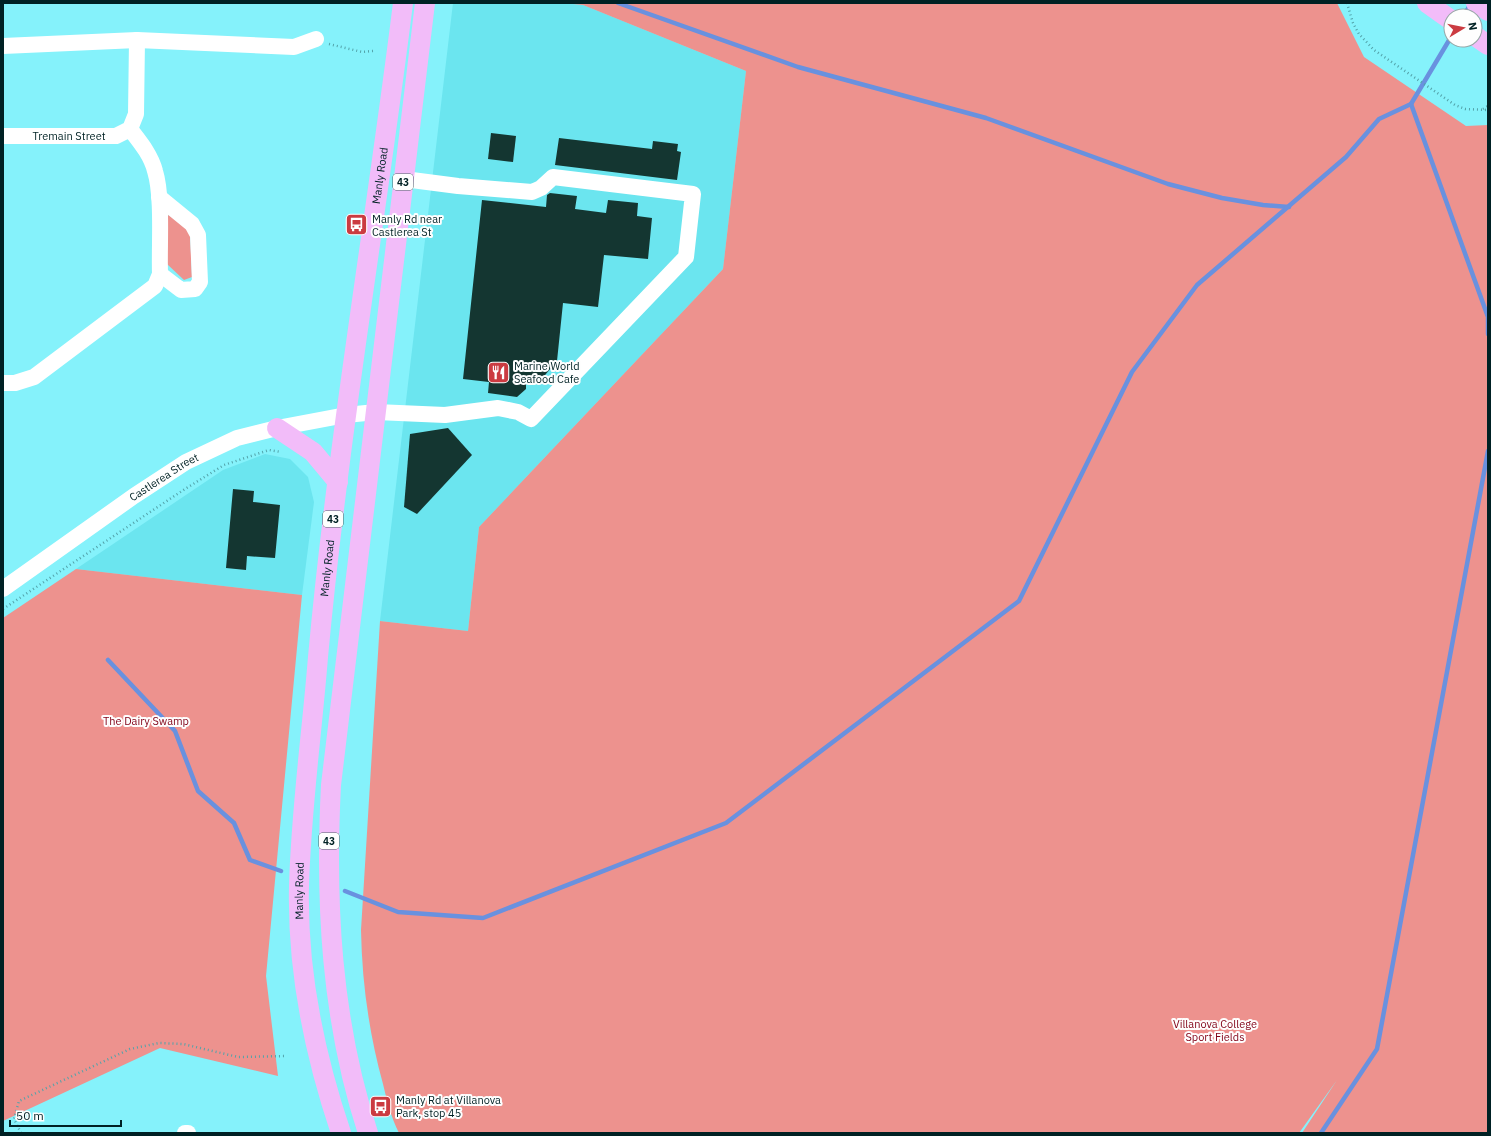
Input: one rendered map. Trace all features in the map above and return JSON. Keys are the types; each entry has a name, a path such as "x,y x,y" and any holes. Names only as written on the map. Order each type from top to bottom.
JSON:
{"main road":[{"name":"Manly Road","path":"341,1133 319,1063 306,991 302,958 299,888 324,596 346,415 385,147 403,3"},
{"name":"Manly Road","path":"368,1133 357,1097 340,1018 334,964 328,872 331,785 425,3"},
{"path":"1476,3 1488,11"},
{"path":"1428,4 1443,14"},
{"path":"277,428 313,452 338,482"}],"street":[{"path":"3,46 137,40 294,46 316,39"},
{"path":"3,383 15,383 34,377 146,294 155,286 160,274 158,197 155,170 145,148 130,129 136,114 137,40"},
{"name":"Tremain Street","path":"3,136 116,136 130,129"},
{"name":"Castlerea Street","path":"3,589 134,496 186,462 237,438 277,428 346,415 376,412 445,415 498,408 518,412 531,419 686,258 693,194 553,177 541,188 532,192 458,186 404,179"},
{"path":"158,197 192,224 198,235 200,282 194,290 181,290 160,274"}],"path":[{"path":"1347,3 1358,34 1374,50 1455,105 1465,110 1488,110"},
{"path":"316,39 335,46 362,52 373,51"},
{"path":"1482,110 1488,106"},
{"path":"3,610 184,489 224,465 269,450 284,453"},
{"path":"21,1133 14,1119 19,1101 130,1049 165,1043 183,1044 238,1057 286,1056"}],"shaded area":[{"path":"453,3 563,3 583,5 746,71 723,269 479,527 468,631 380,621"},
{"path":"265,454 290,459 308,477 314,502 302,595 76,569 223,470"}],"green space":[{"name":"Villanova College Sport Fields","path":"563,3 1337,3 1364,57 1466,126 1488,125 1488,1133 1302,1133 1337,1080 1299,1133 399,1133 388,1103 370,1027 365,989 361,930 380,621 468,631 479,527 723,269 746,71 583,5"},
{"path":"169,215 190,232 192,277 184,280 167,264 167,216"},
{"name":"The Dairy Swamp","path":"76,569 302,595 266,976 278,1076 160,1048 3,1121 3,618"}],"building":[{"path":"491,133 516,136 513,162 488,159"},
{"path":"559,138 652,149 653,141 678,144 677,151 681,152 677,180 555,165"},
{"path":"550,193 577,196 575,209 606,213 608,200 638,203 637,216 652,218 648,259 604,255 598,307 563,303 557,361 540,381 526,380 526,389 517,397 488,393 489,382 463,379 482,200 546,207 547,195"},
{"path":"448,428 472,455 417,514 404,507 410,434"},
{"path":"233,489 254,491 253,502 280,505 275,558 247,556 246,570 226,568"}],"waterway":[{"path":"618,3 798,67 986,118 1168,184 1222,198 1263,205 1289,207"},
{"path":"1468,8 1471,4"},
{"path":"1411,104 1444,48"},
{"path":"1411,104 1488,317 1488,334"},
{"path":"345,891 398,912 483,918 726,823 1019,601 1132,372 1197,285 1346,157 1379,119 1411,104"},
{"path":"1321,1133 1377,1049 1488,451"},
{"path":"108,660 175,731 198,791 234,823 250,860 281,871"}],"place":[{"name":"Manly Rd near Castlerea St","path":"356,225"},
{"name":"Marine World Seafood Cafe","path":"498,372"},
{"name":"Manly Rd at Villanova Park, stop 45","path":"380,1106"}]}
